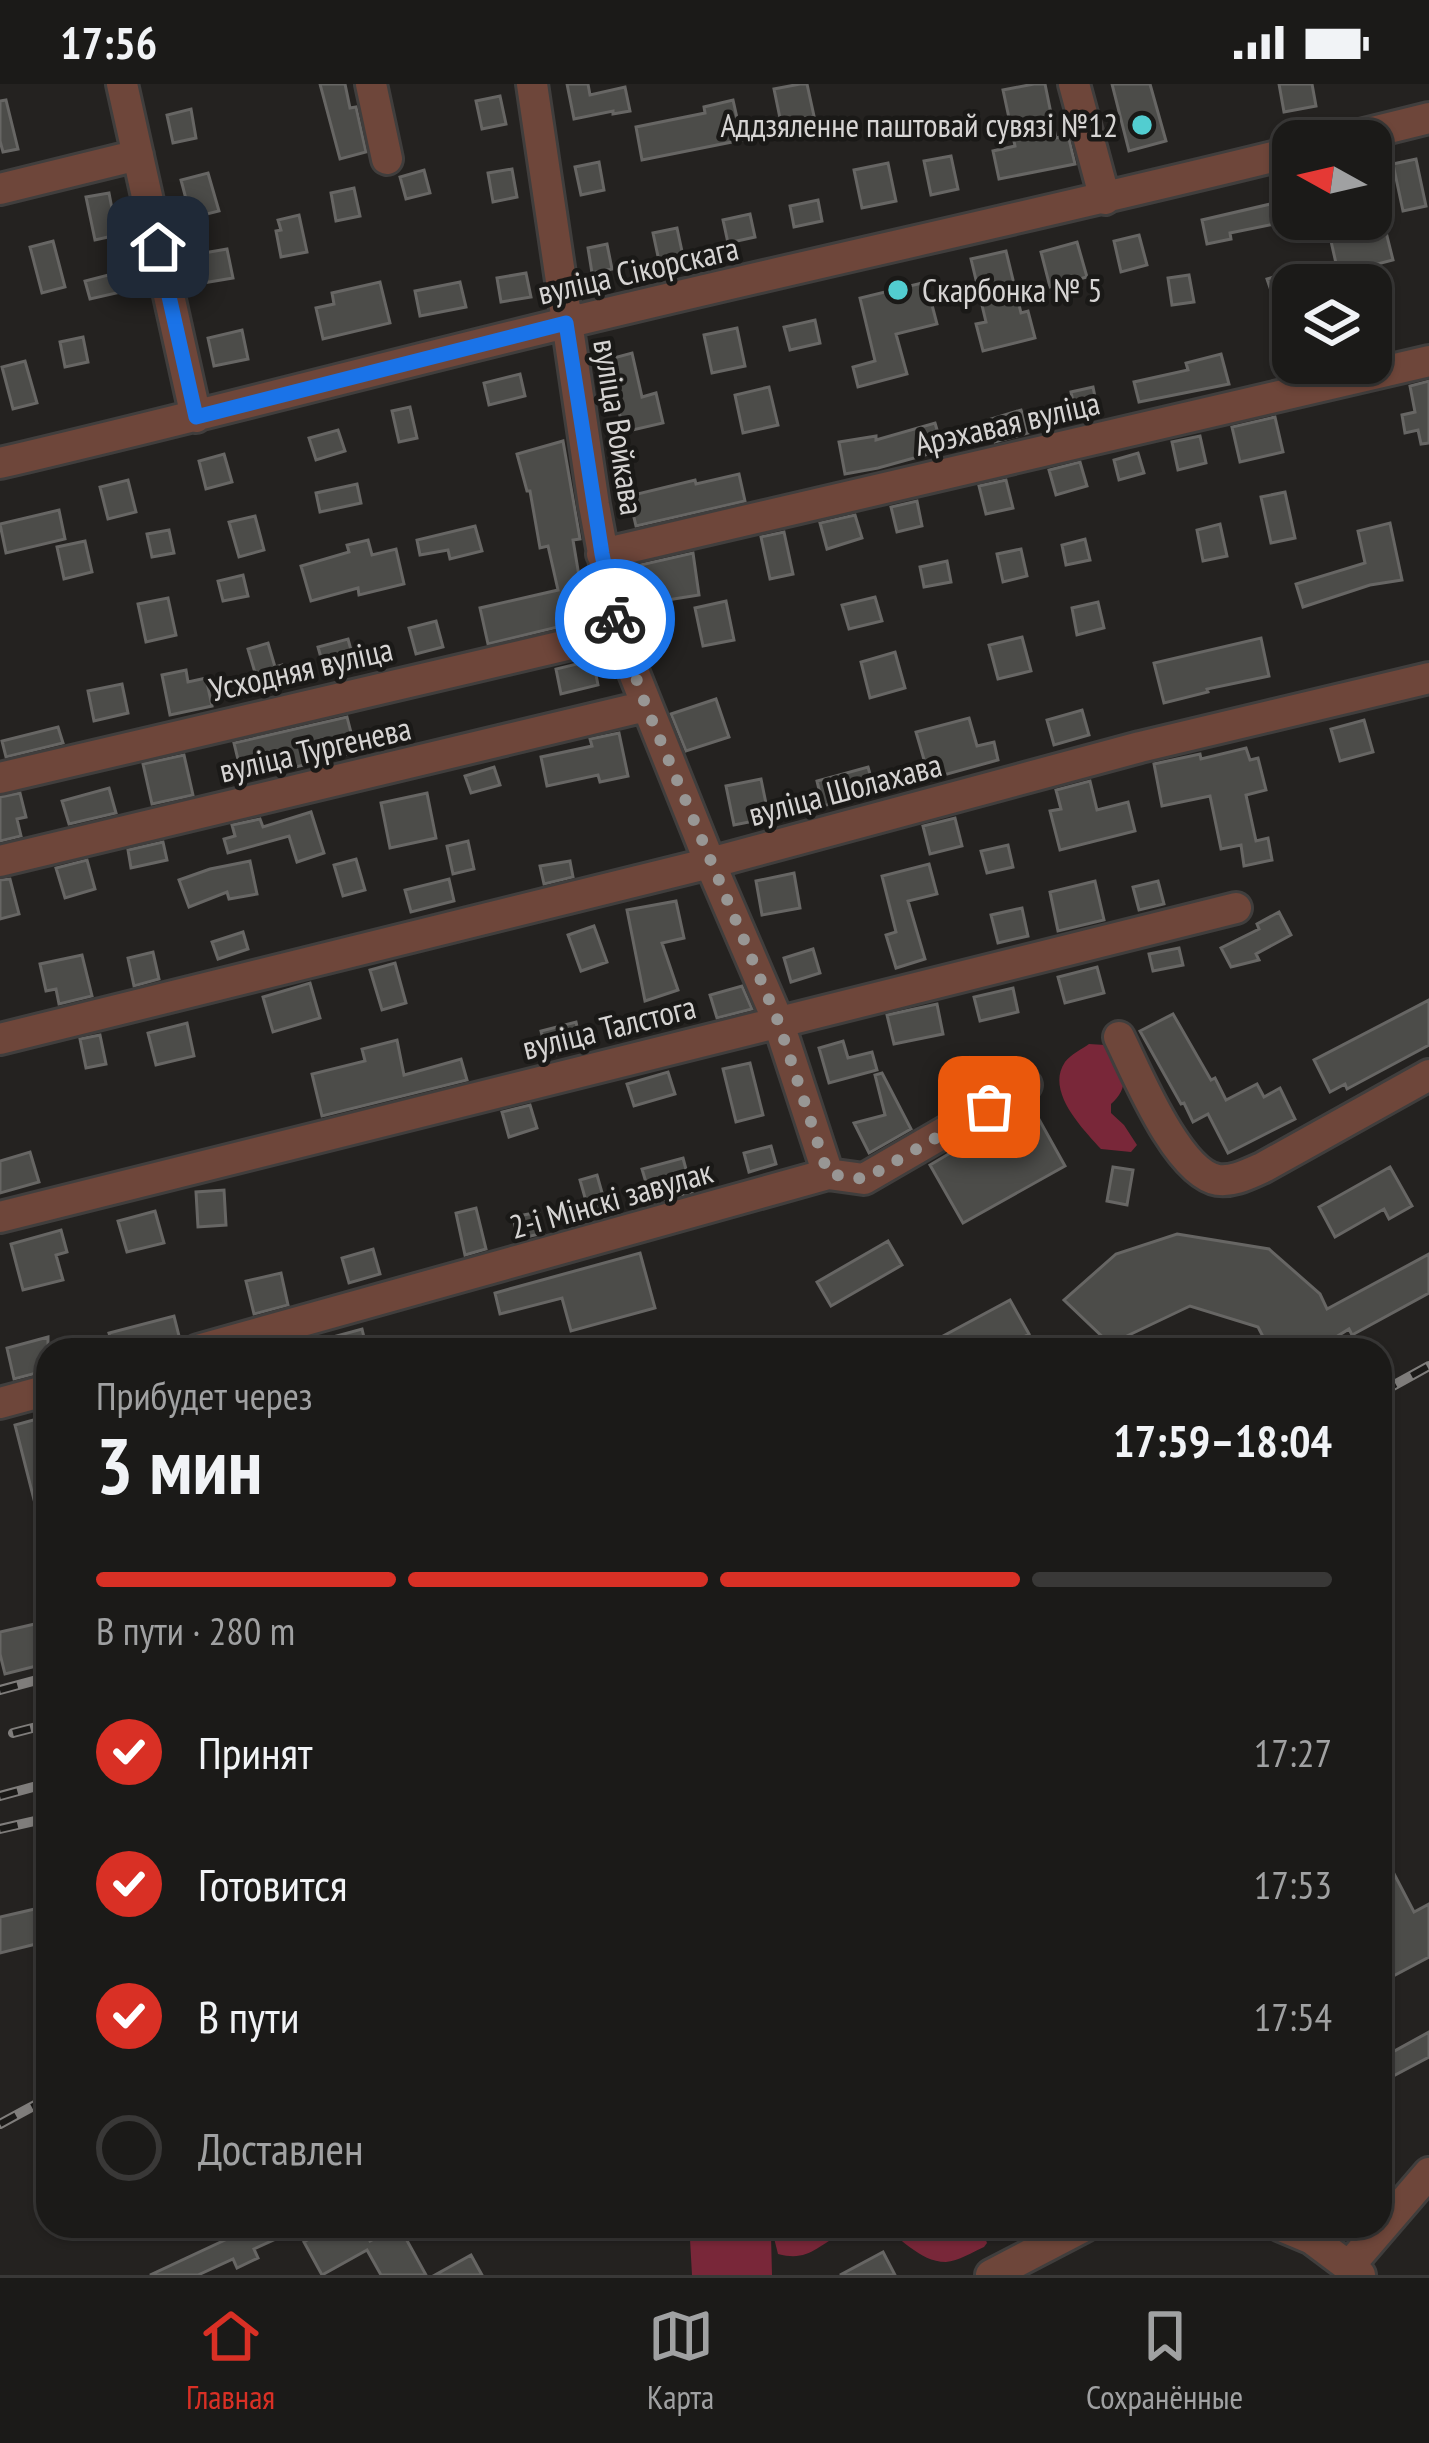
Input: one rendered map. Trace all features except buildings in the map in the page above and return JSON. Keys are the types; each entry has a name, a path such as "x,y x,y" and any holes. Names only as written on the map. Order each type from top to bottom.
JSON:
{"street":[{"path":"122,84 196,417"},
{"path":"371,84 387,159"},
{"name":"вуліца Войкава","path":"532,84 618,633 778,1021 828,1174"},
{"path":"1075,84 1105,199"},
{"path":"1392,127 1429,118"},
{"path":"0,189 138,155"},
{"name":"вуліца Сікорскага","path":"0,463 566,323 1272,157"},
{"name":"Арэхавая вуліца","path":"602,554 1429,361"},
{"name":"Усходняя вуліца","path":"0,778 618,633"},
{"name":"вуліца Шолахава","path":"0,1039 710,863 1140,747 1429,678"},
{"name":"вуліца Тургенева","path":"0,861 646,706"},
{"name":"вуліца Талстога","path":"0,1217 1236,908"},
{"path":"1119,1037 1171,1139 1200,1173 1216,1180 1262,1168 1429,1075"},
{"name":"2-і Мінскі завулак","path":"241,1338 828,1174 865,1179 1026,1085"},
{"path":"0,1403 36,1393"},
{"path":"1392,2221 1429,2173"},
{"path":"991,2275 1062,2238"},
{"path":"1308,2238 1354,2270 1379,2238"}],"shaded area":[{"path":"1089,1044 1105,1045 1120,1066 1124,1081 1111,1113 1137,1145 1131,1152 1101,1149 1063,1097 1060,1073 1065,1062"},
{"path":"771,2238 772,2275 692,2275 690,2239"},
{"path":"774,2238 836,2238 797,2256 778,2254"},
{"path":"898,2238 985,2238 987,2243 946,2262 918,2253"}],"railway":[{"path":"1392,1386 1429,1366"},
{"path":"0,1690 36,1680"},
{"path":"13,1733 36,1727"},
{"path":"0,1796 36,1786"},
{"path":"0,1829 36,1821"},
{"path":"0,2124 36,2104"}],"way so far":[{"path":"615,619 646,706 778,1021 828,1174 865,1179 989,1107"}],"place":[{"name":"Аддзяленне паштовай сувязі №12","path":"1142,125"},
{"name":"Скарбонка № 5","path":"898,290"}],"route":[{"path":"158,247 196,417 566,323 615,619"}]}
